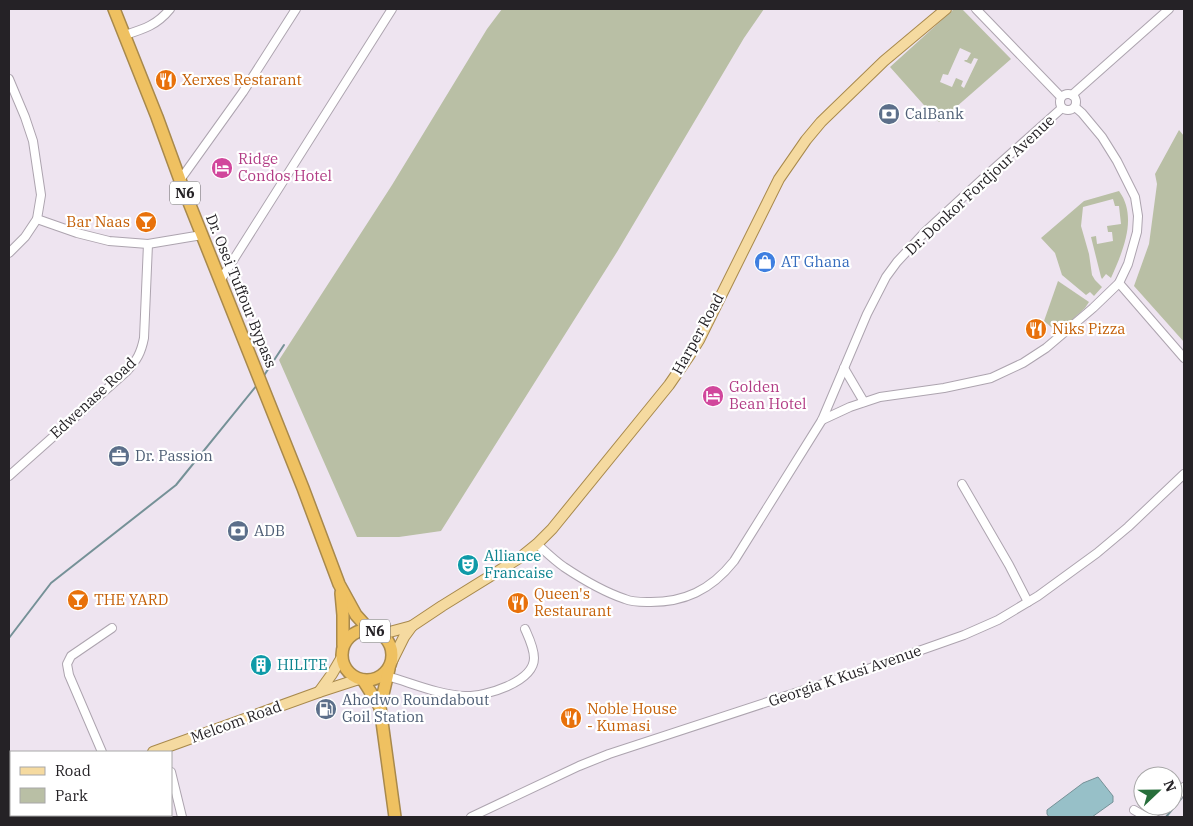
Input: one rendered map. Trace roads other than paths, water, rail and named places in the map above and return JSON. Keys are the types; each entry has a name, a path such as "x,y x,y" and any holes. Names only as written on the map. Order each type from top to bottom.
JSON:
{"highway":[{"name":"Dr. Osei Tuffour Bypass","path":"114,9 340,584 356,615 365,625 377,632"},
{"name":"Dr. Osei Tuffour Bypass","path":"340,584 343,615 343,651"},
{"name":"N6","path":"380,706 361,680 347,671 343,664 343,651 346,640 354,633 366,629 377,632 387,639 391,646 390,667 380,706 395,817"},
{"path":"361,680 376,679 390,667"}],"main road":[{"name":"Harper Road","path":"390,667 404,637 412,626 522,557 552,529 647,412 689,356 699,340 779,179 806,140 821,122 884,61 946,9"},
{"name":"Harper Road","path":"377,632 412,626"},
{"path":"319,692 332,674 343,651"},
{"name":"Melcom Road","path":"166,750 319,692 361,680"}],"street":[{"path":"125,35 151,26 170,9"},
{"path":"180,180 234,106 296,9"},
{"path":"220,280 392,9"},
{"path":"976,9 1061,97"},
{"path":"1072,95 1169,9"},
{"path":"9,79 33,141 41,195 37,219 25,237 9,253"},
{"path":"1066,94 1072,95 1076,100 1074,107 1070,110 1062,108 1059,101 1061,97 1066,94"},
{"path":"822,420 850,407 880,397 944,388 991,378 1015,367 1046,348 1119,283 1128,264 1137,232 1138,216 1135,197 1102,137 1082,113 1074,107"},
{"name":"Dr. Donkor Fordjour Avenue","path":"538,544 564,567 603,591 627,600 657,602 681,599 701,591 714,583 734,561 822,420 867,314 886,277 897,262 925,232 1062,108"},
{"path":"37,219 109,241 148,244 202,235"},
{"name":"Edwenase Road","path":"9,476 127,371 142,351 148,244"},
{"path":"1119,283 1184,358"},
{"path":"844,368 864,402"},
{"name":"Georgia K Kusi Avenue","path":"471,817 579,766 609,754 859,672 964,635 998,620 1028,602 1097,552 1128,527 1184,474"},
{"path":"962,484 1028,602"},
{"path":"102,751 69,675 67,664 71,656 112,628"},
{"path":"390,667 442,693 466,696 485,694 518,681 532,667 534,659 533,649 525,629"},
{"path":"172,776 182,817"}],"water":[{"path":"1098,777 1113,796 1113,802 1092,817 1049,817 1047,810 1083,783"}],"waterway":[{"path":"263,377 284,345"},
{"path":"9,638 51,583 176,485 257,385"},
{"path":"1166,817 1184,795"}],"place":[{"name":"Xerxes Restarant","path":"166,80"},
{"name":"CalBank","path":"889,114"},
{"name":"Ridge Condos Hotel","path":"222,168"},
{"name":"Bar Naas","path":"146,222"},
{"name":"AT Ghana","path":"765,262"},
{"name":"Niks Pizza","path":"1036,329"},
{"name":"Golden Bean Hotel","path":"713,396"},
{"name":"Dr. Passion","path":"119,456"},
{"name":"ADB","path":"238,531"},
{"name":"Alliance Francaise","path":"468,565"},
{"name":"THE YARD","path":"78,600"},
{"name":"Queen's Restaurant","path":"518,603"},
{"name":"HILITE","path":"261,665"},
{"name":"Ahodwo Roundabout Goil Station","path":"326,709"},
{"name":"Noble House - Kumasi","path":"571,718"}]}
